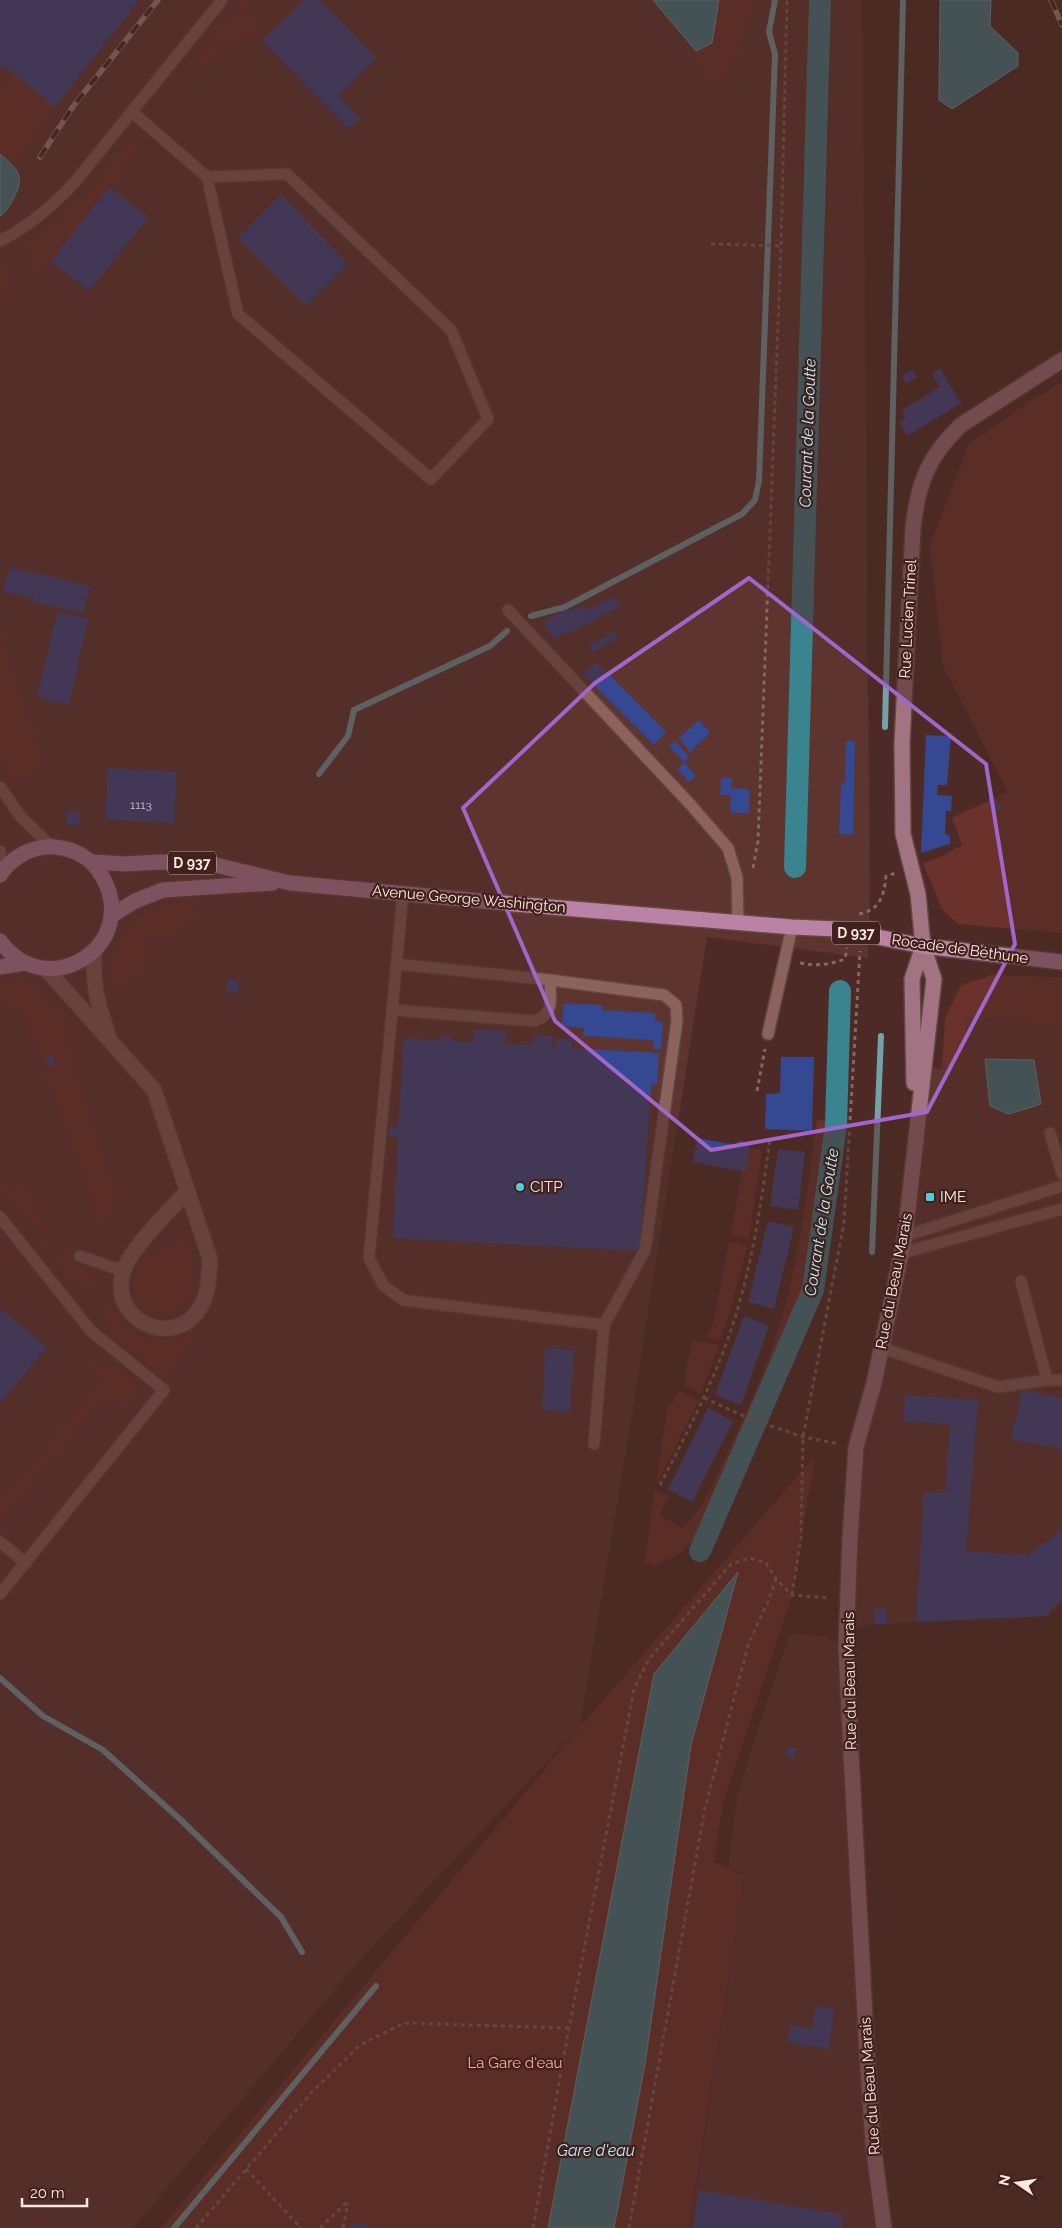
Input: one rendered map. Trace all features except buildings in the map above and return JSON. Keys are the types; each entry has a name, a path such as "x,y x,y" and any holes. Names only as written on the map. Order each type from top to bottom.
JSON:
{"main road":[{"path":"0,941 8,952 24,963 46,969 63,968 80,962 94,951 108,929 111,916 111,900 107,884 92,862 76,852 52,847 24,853 1,872"},
{"name":"Avenue George Washington","path":"92,862 211,864 290,883 649,915"},
{"name":"Avenue George Washington","path":"111,916 135,901 163,890 290,883"},
{"name":"Rocade de Béthune","path":"649,915 792,928 837,929 923,946 1062,962"},
{"path":"0,967 24,963"}],"street":[{"name":"Rue Lucien Trinel","path":"923,946 918,894 903,834 902,743 913,528 918,491 931,461 940,447 961,425 1062,360"},
{"name":"Rue du Beau Marais","path":"915,1140 912,979 923,946"},
{"name":"Rue du Beau Marais","path":"884,2228 873,2144 867,2054 847,1657 848,1600 856,1447 882,1348 905,1236 934,980 923,946"},
{"path":"94,951 96,1000 111,1043"},
{"path":"46,969 154,1090 210,1259 209,1280 202,1304 193,1318 167,1330 154,1328 140,1322 131,1314 122,1300 120,1284 123,1271 132,1254 187,1191"}],"lane":[{"path":"0,241 28,225 55,204 75,182 222,0"},
{"path":"132,112 206,178 238,314 432,479 488,419 451,330 287,174 206,178"},
{"path":"508,610 728,848 737,877 738,923"},
{"path":"0,787 20,817 52,847"},
{"path":"0,852 1,872"},
{"path":"403,894 369,1258 383,1285 403,1300 604,1325"},
{"path":"768,1034 792,928"},
{"path":"396,964 550,980 664,995 676,1005 677,1021 645,1250 604,1325 594,1444"},
{"path":"392,1010 534,1021 544,1017 550,1010 550,980"},
{"path":"1050,1133 1062,1174"},
{"path":"905,1236 1062,1186"},
{"path":"902,1253 1062,1209"},
{"path":"0,1217 91,1332 164,1390 0,1594"},
{"path":"80,1256 123,1271"},
{"path":"1021,1282 1047,1380"},
{"path":"882,1348 998,1387 1047,1380 1062,1380"},
{"path":"0,1542 26,1563"}],"path":[{"path":"737,877 752,870 758,841 781,246 787,0"},
{"path":"711,244 781,246"},
{"path":"792,1595 801,1538 803,1437 844,1223 860,934"},
{"path":"757,1091 768,1034"},
{"path":"660,1485 704,1398 737,1311 760,1213 770,1139"},
{"path":"704,1398 748,1418 803,1437 856,1447"},
{"path":"533,2228 634,1689 649,1659 731,1564 750,1558 766,1563 776,1579 792,1595 848,1600"},
{"path":"629,2228 705,1808 748,1642 768,1602 776,1579"},
{"path":"196,2228 312,2092 360,2045 404,2023 569,2028"},
{"path":"246,2169 302,2228"},
{"path":"320,2228 348,2201 343,2228"}],"highlighted area":[{"path":"749,578 986,764 1015,944 927,1112 711,1150 555,1021 463,808 595,683"}],"shaded area":[{"path":"0,0 862,0 870,892 868,958 707,937 626,1452 580,1727 364,1955 133,2228 0,2228"},
{"path":"967,1016 1062,1027 1062,1604 1047,1616 875,1624 847,1629 854,1489 891,1308 924,1067 964,1070"},
{"path":"790,1634 822,1635 846,1647 884,2228 690,2228 745,1876 728,1867 737,1798 759,1725"}],"green space":[{"path":"243,0 252,0 242,14 269,34 222,43 199,74 197,61"},
{"path":"719,0 752,0 750,26 721,89 694,57 696,51 712,43"},
{"path":"13,73 55,107 15,167 0,154 0,89"},
{"path":"145,140 41,272 24,249 77,205 126,146"},
{"path":"6,259 14,285 5,291 0,308 0,262"},
{"path":"1062,382 1062,933 958,924 942,909 923,863 943,856 962,845 952,818 1008,792 943,666 930,545 969,444 1030,401"},
{"path":"0,405 4,405 0,461"},
{"path":"0,630 46,767 16,784 0,759"},
{"path":"194,902 195,917 173,942 146,940 150,962 113,993 110,971 112,958 121,937 136,918 148,909 159,905"},
{"path":"992,975 1062,977 1062,1027 967,1016 964,1070 942,1068 945,1018 961,985"},
{"path":"11,979 25,983 36,990 45,998 53,1010 62,1006 73,1058 118,1197 114,1211 100,1223 21,1009 0,1005 0,981"},
{"path":"817,1120 827,1121 811,1253 795,1317 753,1424 712,1515 699,1535 679,1554 657,1565 645,1563 654,1490 669,1496 660,1515 682,1528 697,1511 709,1492 767,1362 780,1325 796,1260 808,1191"},
{"path":"746,1148 762,1150 749,1239 731,1235"},
{"path":"3,1181 7,1187 26,1182 53,1253 0,1185"},
{"path":"0,1228 5,1250 4,1262 0,1273"},
{"path":"183,1239 189,1241 195,1264 195,1282 192,1295 175,1312 160,1315 145,1311 133,1296 135,1272 139,1264 153,1252"},
{"path":"729,1242 748,1245 727,1322 720,1340 706,1337 714,1321"},
{"path":"69,1252 78,1265 93,1272 96,1282 81,1282 67,1274 54,1257"},
{"path":"110,1303 128,1327 138,1336 158,1340 177,1339 201,1328 164,1378 108,1331 102,1305"},
{"path":"692,1341 719,1345 701,1394 684,1385"},
{"path":"90,1365 115,1366 126,1371 134,1380 141,1400 97,1406 0,1521 0,1501 103,1379"},
{"path":"679,1391 699,1400 656,1485 667,1410"},
{"name":"La Gare d'eau","path":"815,1456 792,1595 723,1803 714,1862 745,1876 689,2228 161,2228 580,1727"}],"water":[{"path":"653,0 719,0 712,43 696,51"},
{"path":"940,0 991,0 990,26 1018,53 1018,66 952,109 939,100"},
{"path":"0,154 16,170 19,186 6,211 0,216"},
{"path":"985,1059 1034,1060 1041,1104 1009,1114 990,1106"},
{"name":"Gare d'eau","path":"738,1572 691,1745 645,2064 614,2228 548,2228 654,1674"}],"waterway":[{"path":"531,616 565,607 742,514 755,500 759,481 775,54 769,32 775,0"},
{"name":"Courant de la Goutte","path":"795,867 820,0"},
{"path":"885,727 903,0"},
{"path":"319,774 348,736 354,710 490,646 507,631"},
{"name":"Courant de la Goutte","path":"700,1551 813,1290 836,1125 840,991"},
{"path":"872,1252 881,1036"},
{"path":"0,1678 43,1716 103,1750 182,1821 281,1917 302,1952"},
{"path":"174,2228 376,1986"}],"railway":[{"path":"40,157 74,105 158,0"},
{"path":"1051,0 1062,25"}],"place":[{"name":"CITP","path":"520,1187"},
{"name":"IME","path":"930,1197"}]}
